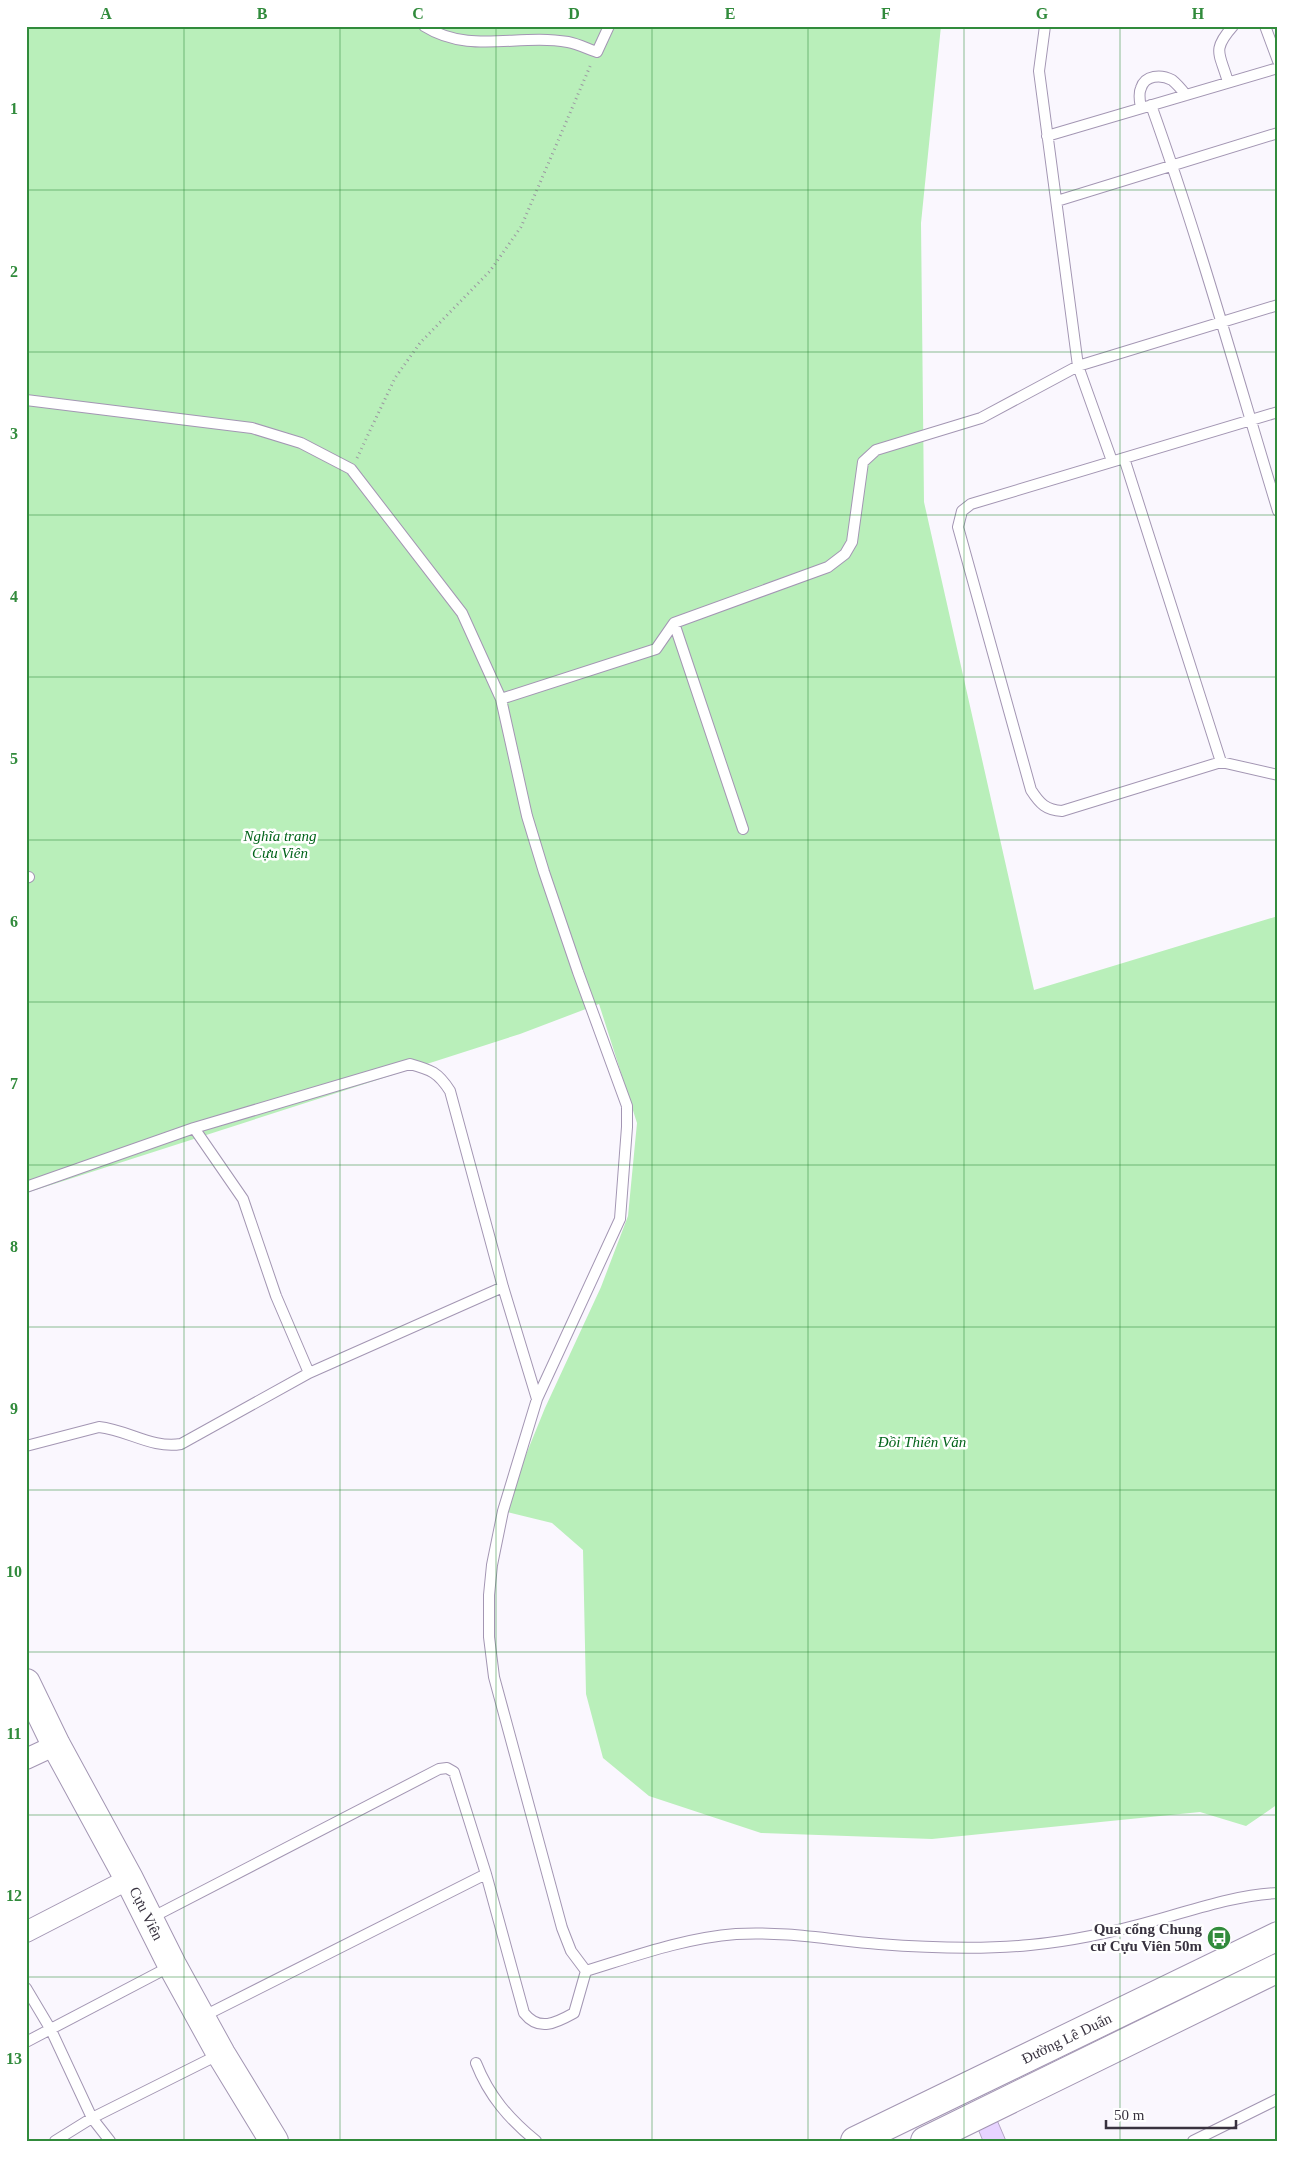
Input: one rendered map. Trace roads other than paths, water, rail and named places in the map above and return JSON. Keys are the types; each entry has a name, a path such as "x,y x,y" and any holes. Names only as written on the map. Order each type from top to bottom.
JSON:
{"main road":[{"name":"Cựu Viên","path":"26,1683 56,1745 129,1879 172,1965 202,2017 220,2054 274,2141"},
{"name":"Đường Lê Duẩn","path":"940,2125 1278,1936"},
{"name":"Đường Lê Duẩn","path":"855,2141 940,2125 1278,1968"}],"street":[{"path":"26,1760 56,1745"},
{"path":"26,1932 129,1879"}],"lane":[{"path":"424,26 451,39 487,43 520,40 568,42 597,52 608,26"},
{"path":"1045,26 1040,72 1078,366 1112,461"},
{"path":"1228,82 1218,51 1220,43 1233,26"},
{"path":"1265,26 1278,61"},
{"path":"1048,136 1278,68"},
{"path":"1141,108 1139,94 1141,86 1145,80 1152,77 1166,77 1174,81 1186,95"},
{"path":"1151,105 1173,166 1222,322 1278,511"},
{"path":"1056,201 1278,134"},
{"path":"501,699 656,649 674,623 828,567 845,554 852,542 863,462 876,450 981,418 1078,366 1278,305"},
{"path":"26,400 252,428 301,442 352,469 462,613 501,699 527,816 544,872 627,1106 620,1219 536,1399 503,1511 489,1596 490,1637 494,1677 562,1928 571,1951 586,1971"},
{"path":"1278,412 971,504 962,511 958,527 1031,790 1037,800 1050,810 1062,811 1221,762 1278,775"},
{"path":"1124,458 1221,762"},
{"path":"674,623 743,828"},
{"path":"26,1187 194,1128 410,1064 433,1070 450,1091 536,1399"},
{"path":"194,1128 243,1199 276,1296 309,1373"},
{"path":"26,1446 100,1427 110,1428 158,1444 169,1446 181,1444 309,1373 503,1286"},
{"path":"149,1919 438,1769 447,1768 454,1772 486,1874 524,2013 530,2020 542,2025 556,2023 574,2013 586,1971"},
{"path":"202,2017 486,1874"},
{"path":"586,1971 692,1940 737,1934 793,1935 880,1944 979,1949 1032,1945 1079,1938 1148,1922 1252,1894 1278,1893"},
{"path":"26,2042 172,1965"},
{"path":"26,1988 51,2030 92,2118 110,2141"},
{"path":"55,2141 92,2118 220,2054"},
{"path":"476,2064 485,2085 501,2109 536,2141"},
{"path":"1193,2141 1278,2099"}],"place":[{"name":"Qua cổng Chung cư Cựu Viên 50m","path":"1219,1938"}],"park label":[{"name":"Nghĩa trang Cựu Viên","path":"280,844"},
{"name":"Đồi Thiên Văn","path":"922,1442"}]}
